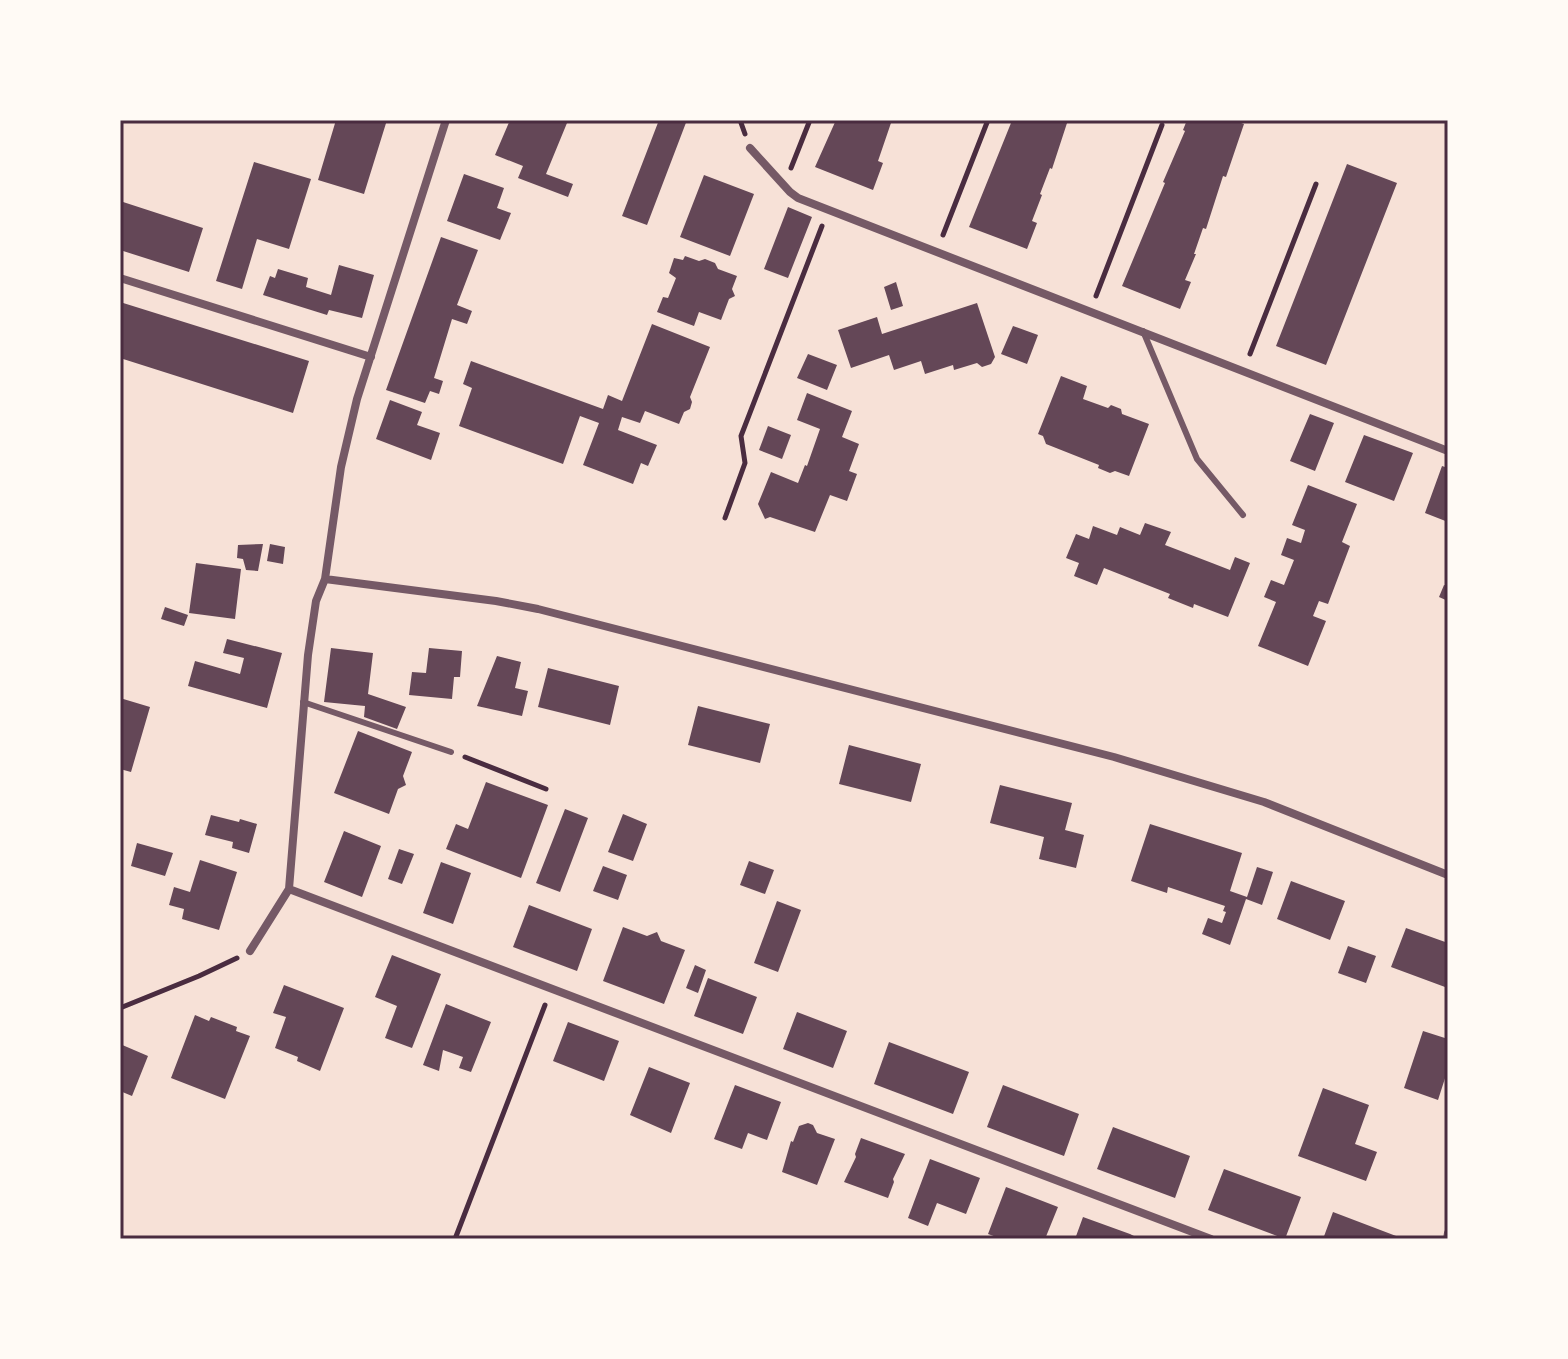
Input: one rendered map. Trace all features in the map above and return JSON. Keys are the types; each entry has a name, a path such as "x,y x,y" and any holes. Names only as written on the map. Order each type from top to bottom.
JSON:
{"street":[{"path":"250,951 289,889 303,702 314,612 325,579 344,454 357,399 446,120"},
{"path":"750,148 798,198 1448,451"},
{"path":"120,278 371,357"},
{"path":"325,579 538,609 1114,757 1264,802 1448,875"},
{"path":"289,889 1211,1239"}],"lane":[{"path":"1143,331 1197,459 1243,515"},
{"path":"303,702 451,752"}],"path":[{"path":"784,186 810,120"},
{"path":"936,251 988,120"},
{"path":"1090,311 1162,125"},
{"path":"1243,371 1316,184"},
{"path":"725,518 745,463 741,436 828,209"},
{"path":"451,752 546,789"},
{"path":"120,1008 199,976 250,951"},
{"path":"455,1239 551,988"}],"building":[{"path":"336,120 387,120 364,194 318,180"},
{"path":"510,120 566,120 546,174 573,184 568,197 518,178 523,166 495,155"},
{"path":"659,120 687,120 647,225 622,216"},
{"path":"836,120 892,120 878,161 883,163 873,190 815,167"},
{"path":"1010,120 1068,120 1040,194 1032,221 1037,223 1027,249 969,227"},
{"path":"1187,120 1233,120 1244,124 1185,280 1191,282 1180,309 1122,286 1165,183"},
{"path":"254,162 311,179 289,249 257,239 242,289 216,281"},
{"path":"1347,164 1397,183 1326,365 1276,346"},
{"path":"464,174 504,188 497,208 511,213 500,240 447,221"},
{"path":"704,175 754,194 730,256 680,237"},
{"path":"120,201 203,228 189,272 120,250"},
{"path":"788,207 812,217 788,278 764,269"},
{"path":"441,237 478,250 457,305 472,311 467,324 452,319 434,378 443,381 439,394 430,391 425,403 386,390"},
{"path":"685,256 699,261 705,259 715,263 718,269 737,276 732,289 735,296 729,299 721,320 699,312 694,326 657,312 663,297 668,298 676,278 669,273 674,258 683,260"},
{"path":"339,265 374,275 362,318 329,310 327,315 263,295 270,276 275,278 278,269 308,278 306,287 331,295"},
{"path":"896,282 903,306 891,310 884,287"},
{"path":"120,302 309,361 293,413 120,358"},
{"path":"977,303 995,357 991,364 982,367 977,363 954,370 953,365 925,374 921,361 894,370 889,355 851,368 838,330 877,317 882,334"},
{"path":"652,324 710,347 690,397 690,409 684,412 679,424 645,411 640,423 622,417 618,430 657,445 648,466 641,463 633,484 583,465 599,423 580,416 563,464 459,426 472,388 463,384 471,361 603,409 608,395 622,401"},
{"path":"1013,326 1038,335 1027,364 1001,354"},
{"path":"808,354 837,365 827,390 797,378"},
{"path":"1061,376 1087,386 1083,399 1108,408 1111,405 1121,409 1122,414 1149,424 1129,476 1115,471 1110,473 1098,468 1099,465 1046,444 1043,436 1038,434"},
{"path":"807,393 852,411 842,437 859,444 849,471 857,474 847,501 830,495 815,532 770,517 765,519 758,504 771,472 798,483 807,466 820,429 797,420"},
{"path":"390,400 422,412 417,425 440,433 431,460 376,439"},
{"path":"1310,414 1334,423 1315,471 1290,461"},
{"path":"768,426 791,435 782,459 759,450"},
{"path":"1364,435 1413,453 1394,501 1345,482"},
{"path":"1442,466 1448,468 1448,522 1425,513"},
{"path":"1308,485 1357,504 1342,542 1350,546 1328,604 1319,601 1313,616 1326,621 1308,666 1258,646 1276,602 1264,597 1271,580 1284,585 1294,560 1281,555 1287,538 1301,543 1305,530 1292,525"},
{"path":"1145,523 1171,532 1165,545 1230,570 1235,557 1250,563 1228,617 1194,604 1193,608 1168,598 1170,594 1104,568 1097,585 1074,576 1079,563 1066,558 1076,534 1089,539 1093,526 1117,535 1120,527 1140,535"},
{"path":"263,544 258,571 246,570 243,559 237,558 238,545"},
{"path":"270,544 285,547 283,564 267,561"},
{"path":"196,563 241,569 235,619 189,613"},
{"path":"1444,585 1448,586 1448,601 1439,597"},
{"path":"165,607 188,615 184,626 161,619"},
{"path":"227,639 282,653 267,708 188,686 195,661 240,674 244,658 223,653"},
{"path":"331,648 373,653 368,694 406,707 397,729 364,717 365,706 324,702"},
{"path":"429,648 462,651 460,677 454,677 452,699 409,695 412,672 426,673"},
{"path":"497,656 521,662 515,688 528,691 522,716 477,706"},
{"path":"548,668 619,686 610,725 538,707"},
{"path":"120,698 150,707 131,772 120,769"},
{"path":"698,706 770,724 760,763 688,745"},
{"path":"358,731 412,752 403,776 406,785 398,789 389,814 334,793"},
{"path":"849,745 921,764 911,802 839,784"},
{"path":"486,782 548,805 521,878 446,849 456,824 468,829"},
{"path":"1000,785 1072,803 1065,830 1084,835 1076,868 1039,859 1044,837 990,823"},
{"path":"565,809 588,818 560,892 536,883"},
{"path":"623,814 647,824 633,861 608,852"},
{"path":"211,815 257,824 249,853 232,848 233,842 205,835"},
{"path":"1150,824 1242,853 1230,891 1247,897 1257,867 1273,872 1262,905 1246,899 1230,945 1202,934 1208,918 1222,923 1225,906 1168,887 1167,893 1131,881"},
{"path":"344,831 381,846 362,897 324,882"},
{"path":"137,843 173,853 165,876 131,866"},
{"path":"399,849 414,854 402,884 388,879"},
{"path":"200,860 237,872 219,930 182,919 184,909 169,905 174,887 190,892"},
{"path":"749,861 774,870 765,894 740,885"},
{"path":"441,862 471,873 453,924 423,913"},
{"path":"603,866 627,875 618,900 593,891"},
{"path":"1291,881 1345,901 1330,940 1277,919"},
{"path":"777,901 801,910 778,972 754,963"},
{"path":"529,905 592,929 577,971 513,947"},
{"path":"623,927 647,936 657,932 661,941 685,950 664,1004 603,981"},
{"path":"1406,928 1448,943 1448,980 1445,987 1391,967"},
{"path":"1348,946 1376,956 1366,983 1338,973"},
{"path":"392,955 441,974 412,1048 385,1038 397,1006 375,997"},
{"path":"695,965 706,970 698,993 686,988"},
{"path":"708,978 757,997 743,1034 694,1016"},
{"path":"284,985 344,1008 320,1071 297,1061 298,1057 275,1048 286,1017 273,1013"},
{"path":"446,1004 491,1022 471,1072 459,1068 463,1057 443,1050 439,1071 423,1065"},
{"path":"797,1012 847,1031 833,1068 783,1049"},
{"path":"195,1015 209,1021 211,1017 250,1036 225,1099 171,1078"},
{"path":"568,1022 619,1041 604,1081 553,1061"},
{"path":"1423,1031 1448,1039 1448,1069 1438,1100 1404,1088"},
{"path":"889,1042 969,1072 953,1114 874,1084"},
{"path":"120,1044 148,1056 132,1096 120,1091"},
{"path":"649,1067 690,1083 671,1133 630,1115"},
{"path":"735,1085 781,1102 767,1140 748,1133 742,1149 714,1139"},
{"path":"1003,1085 1079,1114 1064,1156 987,1127"},
{"path":"1323,1088 1369,1105 1355,1144 1377,1152 1366,1181 1298,1156"},
{"path":"808,1123 817,1133 835,1139 817,1185 782,1172 791,1141 799,1126"},
{"path":"1113,1127 1190,1156 1175,1198 1097,1169"},
{"path":"861,1138 905,1154 888,1198 844,1182"},
{"path":"930,1159 980,1178 966,1214 937,1203 928,1226 908,1218"},
{"path":"1224,1169 1301,1197 1285,1239 1208,1210"},
{"path":"1006,1187 1058,1207 1045,1239 1002,1239 988,1234"},
{"path":"1333,1212 1404,1239 1323,1239"},
{"path":"1083,1217 1130,1234 1140,1239 1075,1239"}]}
